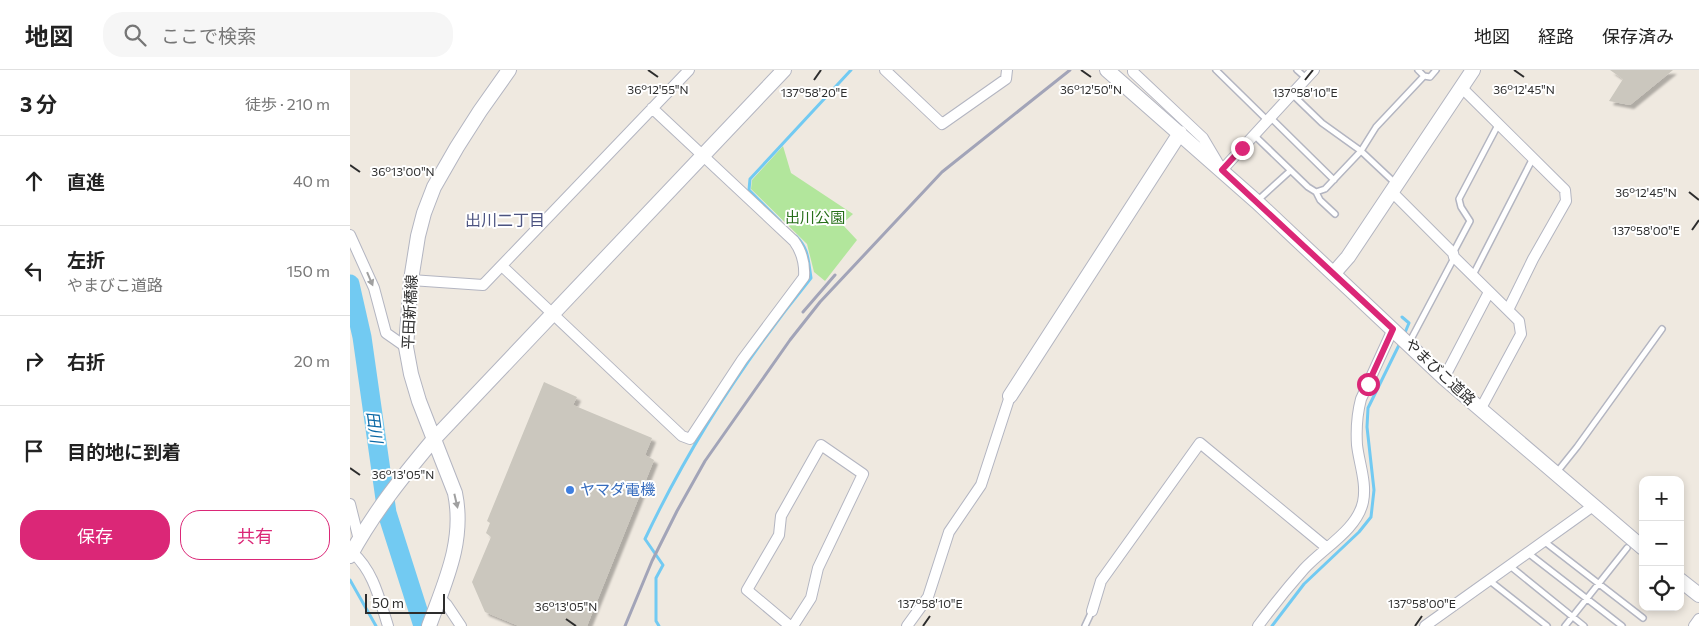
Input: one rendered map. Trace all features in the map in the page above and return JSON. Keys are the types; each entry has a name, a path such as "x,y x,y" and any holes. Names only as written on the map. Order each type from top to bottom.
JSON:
{"street":[{"path":"411,280 483,285 689,70"},
{"path":"355,546 388,495 434,439 784,70"},
{"path":"885,70 942,124 1006,79 1007,70"},
{"name":"やまびこ道路","path":"1107,70 1222,170 1402,336 1444,378 1639,545"},
{"path":"1133,70 1203,138 1222,170 1314,70"},
{"path":"1334,273 1348,257 1473,70"},
{"name":"平田新橋線","path":"429,626 457,543 458,509 455,493 418,401 410,374 406,347 411,280 418,236 434,187 461,140 505,73"},
{"path":"1462,88 1565,190 1566,201 1533,259 1508,310"},
{"path":"502,266 682,436 690,438 742,360 804,277 802,257 794,241 652,108"},
{"path":"907,626 928,597 949,532 982,485 1010,396 1180,133"},
{"path":"1395,188 1454,255 1519,321 1521,334 1480,410"},
{"path":"350,235 374,288 386,333 406,347"},
{"path":"1444,378 1489,292"},
{"path":"1258,626 1304,569 1352,525 1359,515 1364,500 1364,485 1357,445 1358,411 1361,399 1402,336"},
{"path":"1092,611 1101,581 1200,443 1326,547"},
{"path":"821,445 863,474 818,568 811,598 791,626 747,590 779,536 781,516 821,445"},
{"path":"350,504 355,546 361,560 370,571 388,626"},
{"path":"1425,626 1593,506"},
{"path":"1684,583 1699,596"},
{"path":"438,602 447,605 460,626"},
{"path":"1694,626 1699,619"}],"lane":[{"path":"1216,70 1334,180"},
{"path":"1297,70 1306,78"},
{"path":"1418,70 1424,76 1430,77 1436,70"},
{"path":"1316,192 1325,189 1361,151 1376,127 1424,76"},
{"path":"1292,94 1322,123 1361,151 1395,188"},
{"path":"1402,336 1454,255 1470,221 1461,207 1459,199 1499,124"},
{"path":"1254,135 1290,171 1316,192 1320,200 1335,214"},
{"path":"1473,275 1533,158"},
{"path":"1257,202 1290,171"},
{"path":"1555,474 1577,447 1662,329"},
{"path":"1545,542 1643,618"},
{"path":"1565,626 1627,548"},
{"path":"1528,554 1622,626"},
{"path":"1510,566 1584,626"},
{"path":"1490,581 1547,626"},
{"path":"1085,626 1092,611"}],"green space":[{"name":"出川公園","path":"783,146 791,173 853,214 842,224 857,240 825,281 814,272 807,244 751,189 752,180"}],"building":[{"path":"1610,70 1673,70 1630,105 1609,101 1623,79"},
{"name":"ヤマダ電機","path":"544,382 577,397 573,405 652,438 645,455 654,460 587,626 519,626 485,612 472,582 491,537 486,533 490,523 487,521"}],"waterway":[{"path":"780,221 749,190 750,179 851,70"},
{"path":"659,626 656,621 656,578 663,565 645,539 680,470 720,404 764,339 811,278 806,250 796,236"},
{"name":"田川","path":"350,284 362,337 387,513 423,626"},
{"path":"1402,317 1409,323 1404,335"},
{"path":"1272,626 1304,584 1359,532 1371,517 1374,490 1367,427 1368,408 1400,343"},
{"path":"350,580 376,626"}],"railway":[{"path":"625,626 652,561 705,461 790,340 820,302 942,172 1070,70"},
{"path":"803,312 835,275"}],"place":[{"name":"ヤマダ電機","path":"570,490"}],"district":[{"name":"出川二丁目","path":"505,220"}],"route":[{"path":"1242,148 1222,170 1393,329 1368,384"}]}
